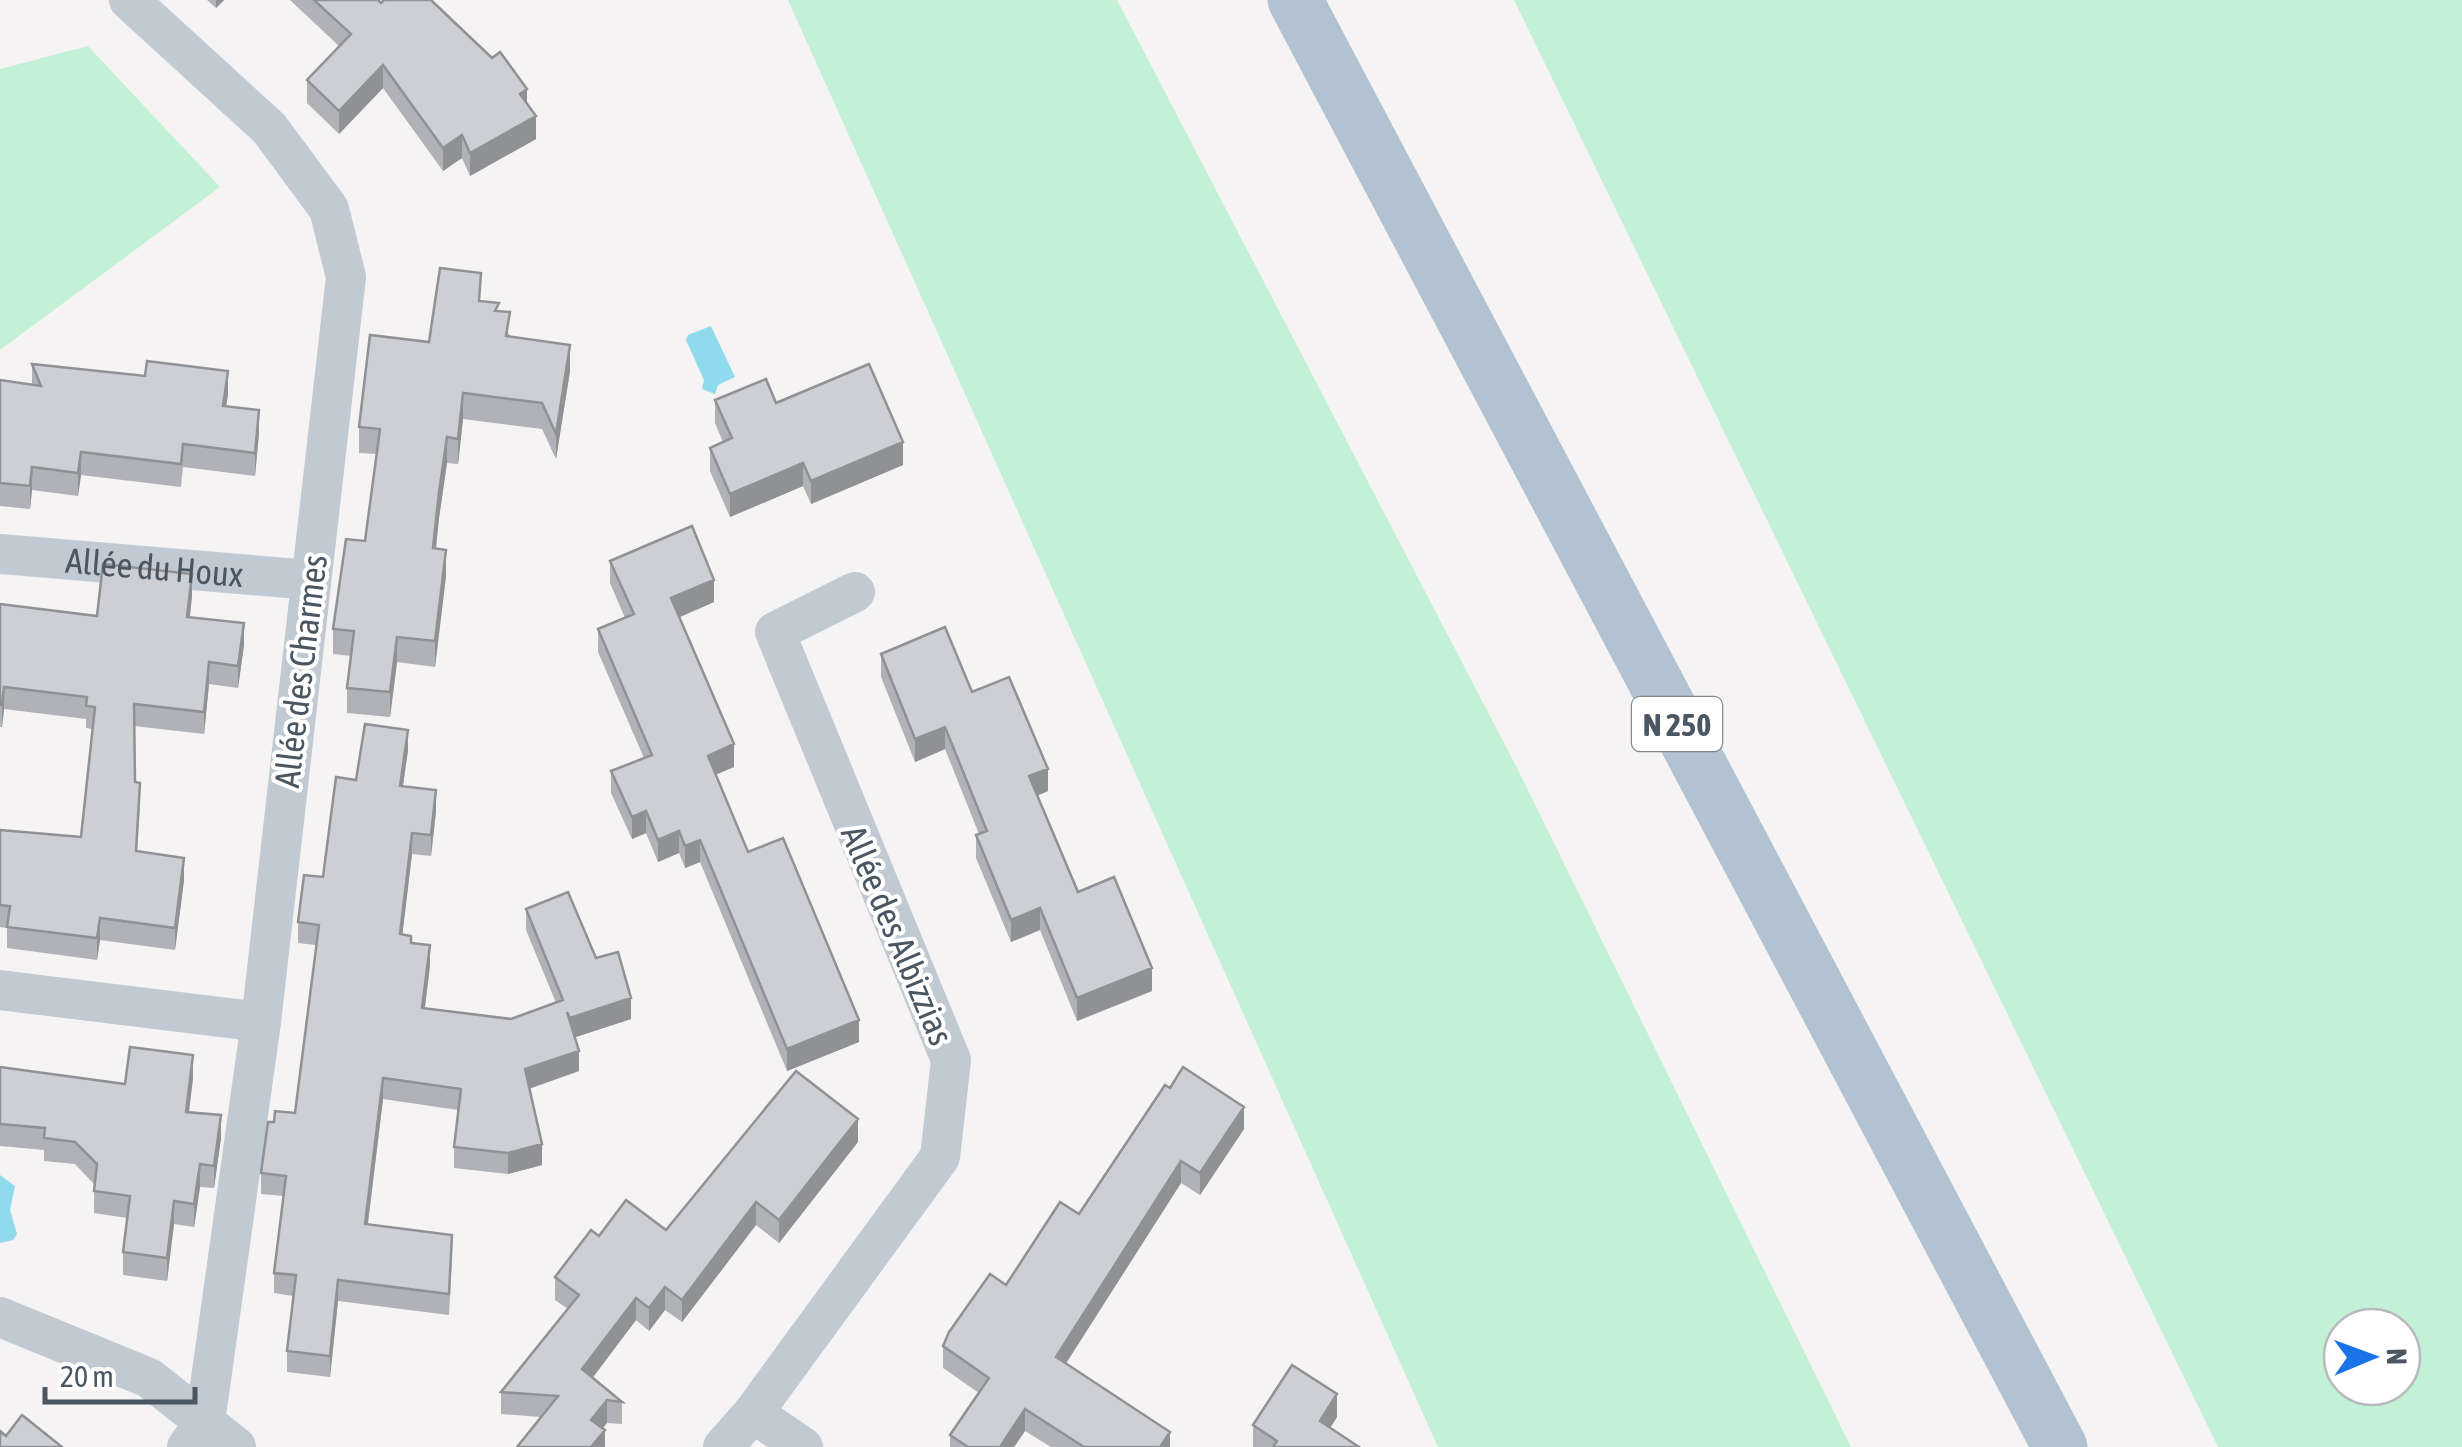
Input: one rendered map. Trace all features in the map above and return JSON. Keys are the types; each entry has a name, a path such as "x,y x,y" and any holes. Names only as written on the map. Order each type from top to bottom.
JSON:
{"main road":[{"name":"N 250","path":"1294,0 2060,1447"}],"street":[{"name":"Allée des Charmes","path":"129,0 269,128 328,209 346,277 260,1022 196,1434"},
{"name":"Allée du Houx","path":"0,554 311,580"},
{"name":"Allée des Albizzias","path":"722,1447 754,1413 940,1156 951,1060 775,632 855,592"},
{"path":"0,990 260,1022"},
{"path":"0,1317 149,1378 196,1434 236,1447"},
{"path":"754,1413 803,1447"}],"green space":[{"path":"788,0 1117,0 1517,768 1851,1447 1438,1447"},
{"path":"1514,0 2462,0 2462,1447 2218,1447"},
{"path":"88,46 220,187 0,350 0,69"}],"water":[{"path":"711,326 735,377 718,385 715,394 702,389 704,380 686,340 688,335"},
{"path":"0,1175 15,1186 10,1210 17,1234 13,1240 0,1243"}],"building":[{"path":"314,0 431,0 492,58 500,52 527,89 520,94 536,116 470,153 462,135 443,148 383,65 339,111 307,80 351,34"},
{"path":"440,268 481,273 479,301 499,303 495,311 510,312 506,336 570,345 556,434 542,403 463,393 458,439 447,437 439,492 433,548 446,550 435,641 397,637 390,692 347,688 354,631 333,629 346,539 365,541 380,429 359,427 370,335 429,342"},
{"path":"147,361 228,371 223,406 259,410 255,453 183,444 181,464 81,452 78,473 32,467 30,486 0,483 0,380 41,386 32,364 145,376"},
{"path":"869,364 903,442 811,481 803,463 730,494 710,448 732,438 715,400 766,379 776,403"},
{"path":"692,526 714,580 671,598 734,744 708,756 748,852 783,838 859,1020 787,1049 700,840 685,846 679,831 658,840 646,811 632,817 611,771 652,755 598,629 634,614 610,561"},
{"path":"103,564 192,574 187,617 244,623 238,666 209,662 204,712 134,704 135,782 140,783 136,851 184,858 175,928 100,918 97,938 7,927 10,906 0,905 0,830 81,837 95,707 86,706 87,697 4,687 0,705 0,604 97,616"},
{"path":"945,627 972,692 1009,677 1048,769 1029,776 1078,892 1114,877 1152,968 1077,998 1040,908 1011,920 976,835 987,831 945,727 915,739 881,654"},
{"path":"365,724 408,730 400,786 436,790 431,835 412,833 400,934 411,936 411,943 430,945 422,1008 511,1019 563,1000 526,909 568,892 596,958 618,952 631,998 570,1018 567,1012 579,1051 525,1069 542,1144 508,1153 454,1147 461,1089 383,1078 365,1224 452,1235 449,1294 338,1280 330,1356 287,1351 296,1275 274,1273 286,1176 261,1173 268,1122 274,1122 275,1111 295,1113 319,925 298,922 304,875 323,877 336,777 356,780"},
{"path":"130,1047 193,1055 186,1112 221,1115 214,1166 200,1164 194,1204 174,1201 167,1258 123,1252 130,1196 94,1191 97,1164 75,1142 44,1138 45,1128 0,1124 0,1067 125,1084"},
{"path":"1183,1067 1244,1107 1200,1173 1181,1161 1056,1357 1170,1432 1160,1447 1084,1447 1025,1409 1000,1447 968,1447 950,1435 989,1378 943,1346 949,1332 990,1274 1006,1285 1060,1202 1079,1214 1165,1085 1170,1088"},
{"path":"796,1071 858,1119 779,1220 756,1202 682,1300 665,1287 649,1308 636,1298 582,1369 622,1402 607,1400 591,1420 605,1430 591,1447 517,1447 558,1396 501,1392 579,1295 555,1277 591,1230 599,1236 626,1200 666,1230"},
{"path":"1292,1365 1337,1394 1320,1421 1359,1447 1273,1447 1277,1441 1253,1425"},
{"path":"22,1415 62,1447 0,1447 0,1431 6,1436"}]}
